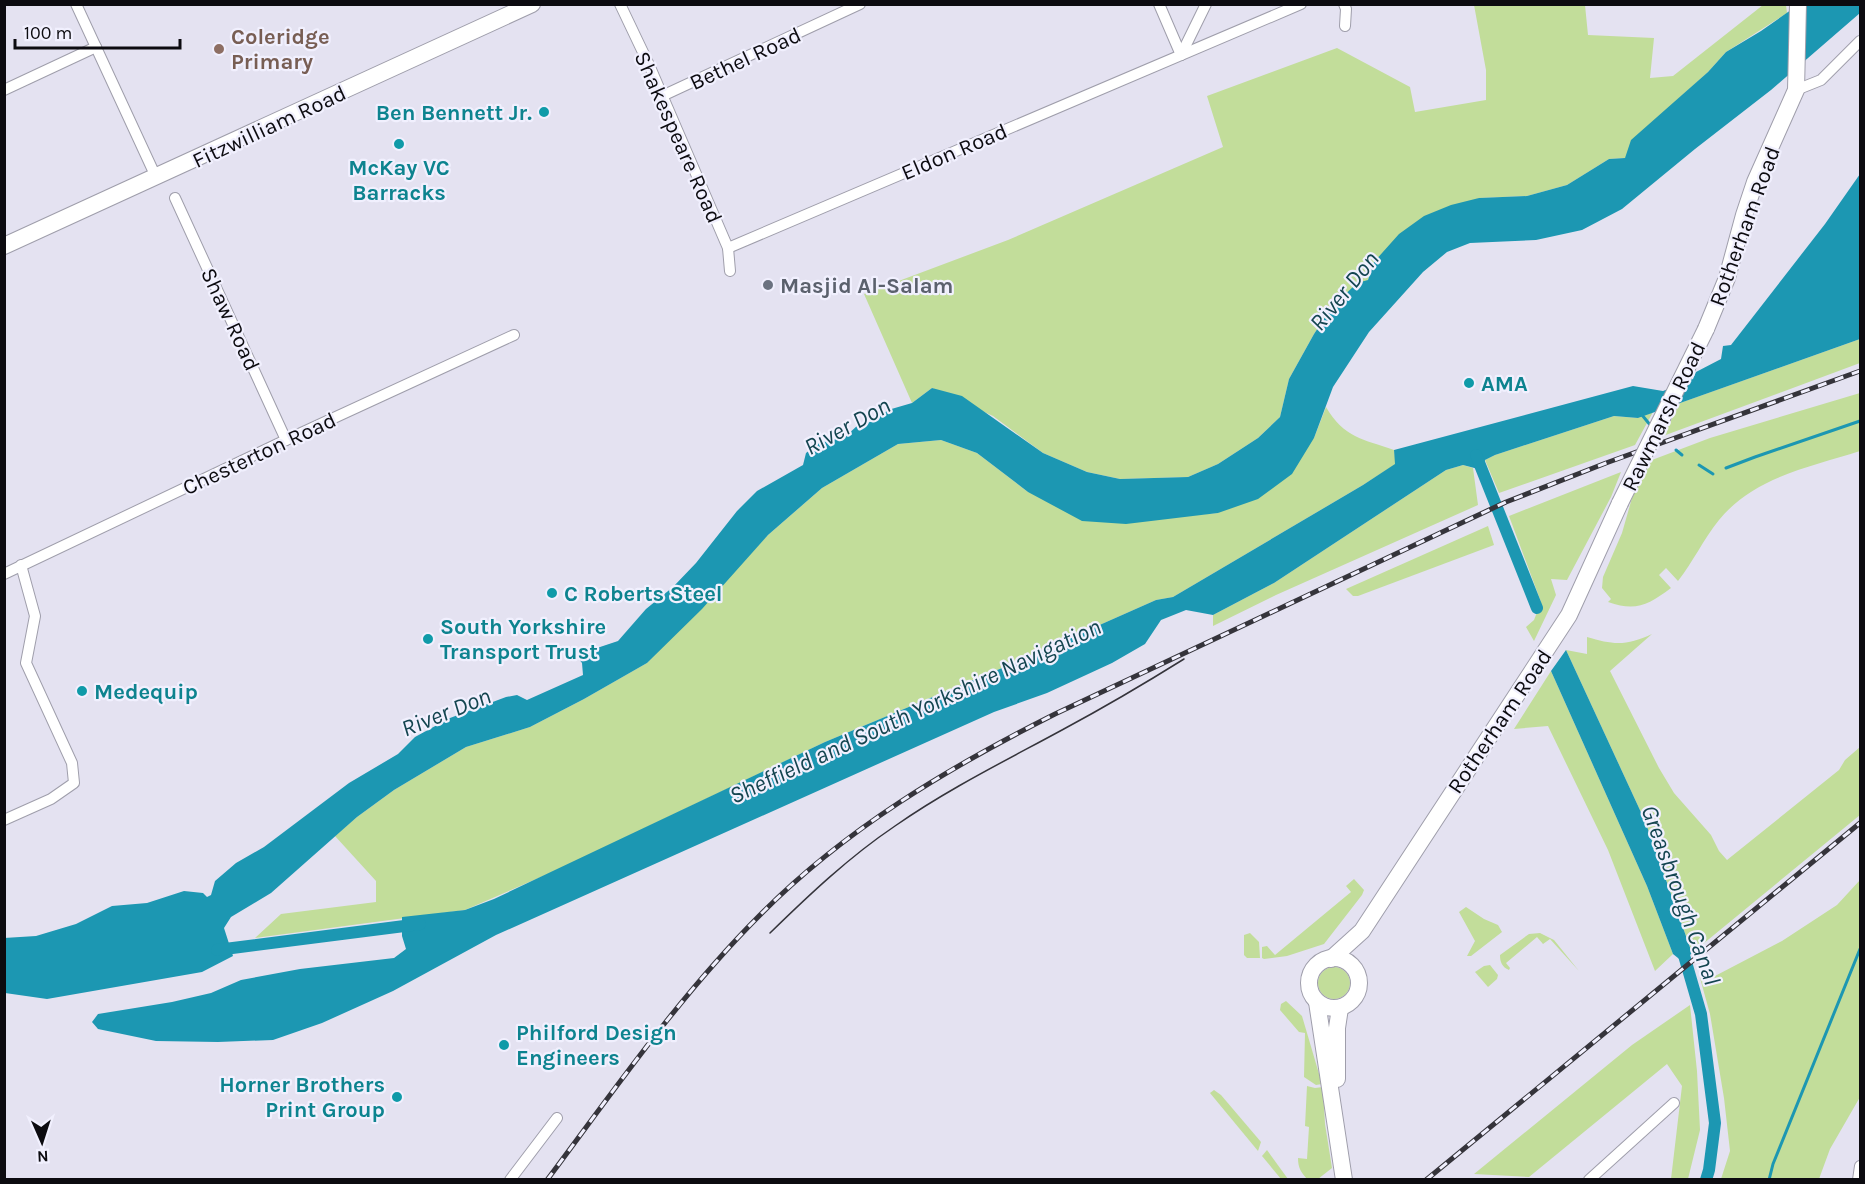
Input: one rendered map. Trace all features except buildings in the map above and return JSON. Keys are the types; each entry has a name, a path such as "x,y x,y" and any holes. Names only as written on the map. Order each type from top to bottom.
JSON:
{"main road":[{"name":"Fitzwilliam Road","path":"4,246 532,4"},
{"name":"Rotherham Road","path":"1706,328 1727,278 1755,182 1796,90 1798,4"},
{"name":"Rawmarsh Road","path":"1620,503 1706,328"},
{"name":"Rotherham Road","path":"1344,1179 1317,1002 1310,989 1311,973 1320,963 1331,959 1362,931 1565,622 1620,503"},
{"name":"Rotherham Road","path":"1338,1143 1337,1028 1340,1008 1350,1002 1358,991 1358,977 1354,969 1362,931"},
{"path":"1331,959 1340,959 1354,969"},
{"path":"1317,1002 1332,1008 1340,1008"}],"street":[{"path":"76,4 156,177"},
{"name":"Shakespeare Road","path":"620,4 728,248 730,271"},
{"name":"Bethel Road","path":"662,96 860,4"},
{"path":"1159,4 1181,55"},
{"path":"1181,55 1206,4"},
{"name":"Eldon Road","path":"728,248 1301,4"},
{"path":"1344,4 1345,26"},
{"path":"1796,90 1821,80 1860,41"},
{"path":"4,90 96,47"},
{"name":"Shaw Road","path":"175,198 286,440"},
{"name":"Chesterton Road","path":"4,574 514,335"},
{"path":"4,820 51,799 74,783 72,763 26,663 35,616 21,565"},
{"path":"1588,1179 1674,1103"},
{"path":"510,1179 557,1118"},
{"path":"1858,1179 1860,1166"}],"green space":[{"path":"1474,5 1585,5 1588,35 1654,38 1650,78 1673,76 1763,5 1786,5 1787,13 1726,52 1677,100 1625,158 1609,159 1567,185 1527,196 1479,198 1374,262 1368,280 1331,308 1314,334 1289,379 1280,417 1258,438 1218,464 1188,477 1120,479 1087,472 1043,453 993,416 932,388 912,403 864,294 1008,240 1223,147 1207,96 1337,48 1410,87 1415,112 1486,100 1486,70"},
{"path":"1860,339 1860,363 1663,436 1680,403"},
{"path":"1860,393 1860,451 1784,475 1749,493 1719,520 1678,581 1666,568 1659,575 1671,588 1655,599 1634,606 1608,602 1611,599 1602,588 1603,577 1622,533 1632,498 1652,460 1710,438"},
{"path":"1326,407 1347,431 1364,440 1394,450 1396,464 1173,597 1156,600 1014,663 825,742 557,870 465,910 255,938 281,914 376,902 376,881 335,836 394,790 466,747 530,727 647,663 768,535 822,488 898,444 941,440 977,453 1028,492 1172,517 1218,513 1314,438"},
{"path":"1653,412 1635,445 1499,493 1485,460 1614,416 1638,418"},
{"path":"1463,465 1473,468 1478,505 1276,595 1213,626 1213,615 1274,583 1446,470"},
{"path":"1621,472 1611,497 1567,580 1551,579 1556,595 1534,641 1526,627 1534,620 1541,602 1509,516"},
{"path":"1488,526 1494,545 1358,596 1353,596 1346,589"},
{"path":"1652,634 1610,671 1674,793 1711,835 1719,851 1727,860 1839,770 1845,760 1860,747 1860,815 1692,953 1645,821 1566,650 1587,654 1587,637 1620,643 1635,641"},
{"path":"1551,671 1647,886 1673,954 1655,971 1608,850 1548,726 1514,729"},
{"path":"1354,879 1364,890 1362,895 1324,944 1287,956 1262,958 1262,947 1267,946 1275,955 1351,892 1346,886"},
{"path":"1860,880 1860,1097 1830,1149 1819,1179 1721,1179 1730,1151 1710,1014 1700,978 1712,968 1715,976 1782,941 1837,905"},
{"path":"1466,907 1498,925 1502,932 1471,956 1467,956 1475,941 1459,912"},
{"path":"1250,933 1259,942 1260,958 1247,958 1244,955 1244,935"},
{"path":"1540,933 1554,940 1579,971 1550,939 1543,944 1537,937 1506,963 1509,970 1503,966 1500,955 1529,934"},
{"path":"1490,965 1498,975 1488,987 1475,972"},
{"path":"1334,967 1345,972 1350,983 1345,994 1334,999 1323,994 1318,983 1323,972"},
{"path":"1286,1001 1302,1016 1322,1084 1316,1085 1304,1077 1305,1033 1299,1032 1280,1010 1281,1004"},
{"path":"1690,1005 1700,1130 1688,1179 1671,1179 1682,1086 1667,1064 1529,1177 1474,1174 1632,1045"},
{"path":"1307,1086 1323,1087 1325,1124 1332,1168 1318,1179 1307,1179 1300,1170 1298,1161 1298,1158 1307,1159 1309,1127 1305,1126"},
{"path":"1214,1090 1221,1095 1261,1142 1258,1151 1210,1093"},
{"path":"1267,1150 1288,1179 1281,1179 1262,1156"}],"water":[{"path":"1798,5 1860,5 1860,13 1771,90 1622,209 1582,230 1536,240 1470,243 1447,252 1423,272 1369,332 1333,387 1314,438 1292,474 1258,499 1218,513 1126,524 1082,521 1028,492 977,453 941,440 898,444 822,488 768,535 702,609 647,663 530,727 466,747 394,790 357,817 271,893 231,917 224,928 233,956 202,972 47,999 5,993 4,938 36,936 76,924 112,906 147,903 184,891 203,893 207,897 211,895 215,881 236,863 264,847 349,783 398,754 415,737 450,718 506,697 517,695 527,700 583,675 582,663 576,655 618,641 646,609 673,587 696,563 737,511 757,491 803,465 806,453 819,443 845,437 858,425 874,421 888,410 912,403 932,388 962,396 1043,453 1087,472 1120,479 1188,477 1218,464 1258,438 1280,417 1289,379 1314,334 1331,308 1357,283 1368,280 1374,262 1399,234 1424,216 1451,205 1479,198 1527,196 1567,185 1609,159 1625,158 1631,140 1708,72 1726,52"},
{"path":"1860,174 1860,339 1638,418 1614,416 1495,455 1485,460 1482,470 1463,465 1446,470 1274,583 1213,615 1186,610 1161,620 1145,644 1112,663 1047,693 994,712 496,935 393,991 322,1023 273,1040 218,1042 156,1041 98,1029 92,1022 98,1014 211,993 241,980 300,969 394,958 406,949 402,936 402,917 465,910 494,899 825,742 1014,663 1156,600 1173,597 1395,464 1394,450 1633,386 1663,391 1693,379 1696,372 1721,359 1723,346 1731,345 1825,224"},
{"path":"1566,650 1645,821 1692,953 1683,962 1673,954 1647,886 1551,671"}],"waterway":[{"path":"1642,415 1651,426"},
{"path":"1726,468 1860,421"},
{"path":"1676,450 1682,455"},
{"name":"Greasbrough Canal","path":"1476,455 1537,608"},
{"path":"1699,465 1713,474"},
{"name":"Sheffield and South Yorkshire Navigation","path":"217,950 420,924"},
{"name":"Greasbrough Canal","path":"1681,945 1701,1014 1715,1123 1706,1180"},
{"path":"1769,1180 1773,1164 1860,949"}],"tram line":[{"path":"770,933 846,863 915,813 1184,659"}],"railway":[{"path":"547,1180 675,1010 731,946 793,884 827,855 899,802 976,756 1055,714 1506,502 1606,463 1860,371"},
{"path":"1426,1180 1860,823"}],"place":[{"name":"Coleridge Primary","path":"219,49"},
{"name":"Ben Bennett Jr.","path":"544,112"},
{"name":"McKay VC Barracks","path":"399,144"},
{"name":"Masjid Al-Salam","path":"768,285"},
{"name":"AMA","path":"1469,383"},
{"name":"C Roberts Steel","path":"552,593"},
{"name":"South Yorkshire Transport Trust","path":"428,639"},
{"name":"Medequip","path":"82,691"},
{"name":"Philford Design Engineers","path":"504,1045"},
{"name":"Horner Brothers Print Group","path":"397,1097"}],"water label":[{"name":"River Don","path":"1344,291"},
{"name":"River Don","path":"847,426"},
{"name":"River Don","path":"446,712"}]}
